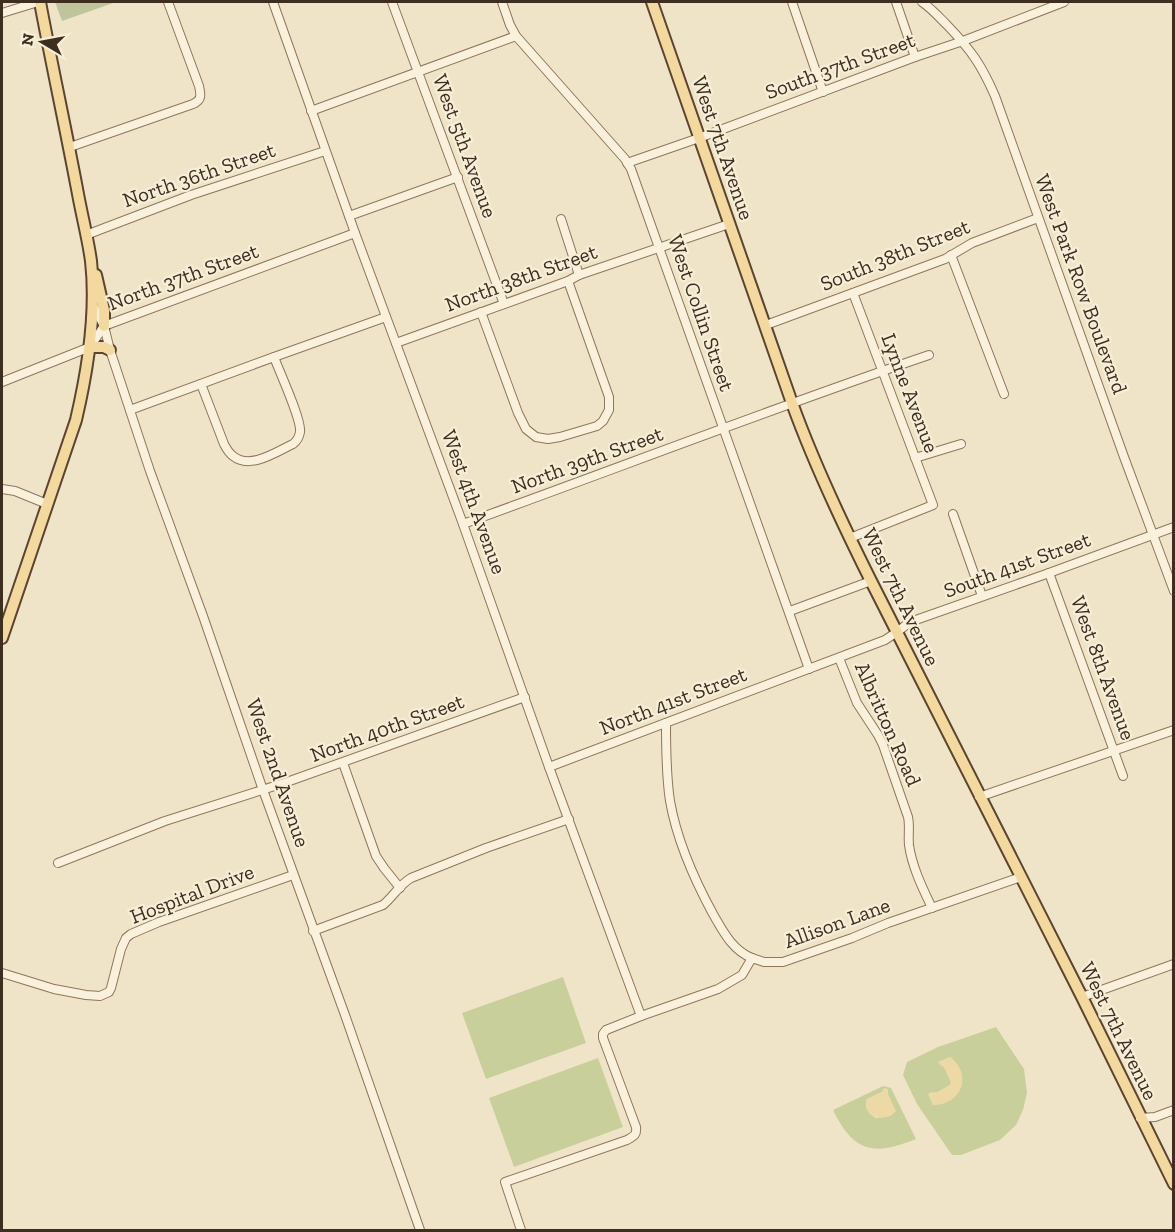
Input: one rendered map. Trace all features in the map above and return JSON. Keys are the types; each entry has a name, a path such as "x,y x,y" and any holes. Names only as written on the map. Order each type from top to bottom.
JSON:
{"main road":[{"path":"2,638 76,420 85,383 93,305 91,261 70,147 39,2"},
{"name":"West 7th Avenue","path":"652,2 792,403 813,456 871,581 1082,997 1173,1184"},
{"path":"91,261 95,269 104,310 104,326"},
{"path":"90,347 104,347 110,350"}],"street":[{"path":"2,13 39,2"},
{"path":"70,147 197,103 201,95 199,87 168,2"},
{"name":"West 4th Avenue","path":"273,2 325,151 641,1016"},
{"name":"West 5th Avenue","path":"392,2 504,304"},
{"name":"West Collin Street","path":"502,2 516,36 631,169 809,669"},
{"path":"792,2 824,92"},
{"path":"896,2 915,57"},
{"name":"South 37th Street","path":"627,163 1065,2"},
{"name":"West Park Row Boulevard","path":"925,3 975,56 995,96 1173,591"},
{"path":"311,111 516,36"},
{"name":"North 36th Street","path":"86,235 191,195 325,151"},
{"path":"349,216 458,177"},
{"name":"South 38th Street","path":"766,325 945,259 972,243 1038,218"},
{"path":"561,219 579,275"},
{"path":"659,248 729,224"},
{"name":"North 37th Street","path":"90,347 104,326 355,233"},
{"name":"North 38th Street","path":"396,344 579,275 659,248"},
{"path":"951,255 1004,394"},
{"path":"481,312 526,429 536,437 548,439 592,428 603,422 609,410 609,397 568,281"},
{"name":"Lynne Avenue","path":"850,538 933,506 853,293"},
{"name":"West 2nd Avenue","path":"93,305 104,326 150,471 420,1230"},
{"path":"130,410 386,317"},
{"path":"2,382 90,347"},
{"name":"North 39th Street","path":"463,524 929,355"},
{"path":"201,384 228,451 243,461 259,459 293,444 300,435 299,423 274,357"},
{"path":"915,458 961,444"},
{"path":"2,489 15,491 47,504"},
{"path":"953,514 982,596"},
{"name":"South 41st Street","path":"809,669 885,640 910,622 1173,527"},
{"name":"West 8th Avenue","path":"1048,573 1123,776"},
{"path":"790,611 871,581"},
{"name":"Albritton Road","path":"839,658 857,703 883,745 908,817 909,844 913,862 932,908"},
{"name":"North 41st Street","path":"549,767 809,669"},
{"name":"North 40th Street","path":"58,863 165,821 343,763 525,697"},
{"path":"521,1230 505,1182 627,1140 635,1135 636,1127 603,1038 606,1030 718,989 742,975 752,958 734,946 726,936 690,869 670,802 666,762 666,723"},
{"path":"979,797 1173,730"},
{"path":"343,763 376,856 400,888"},
{"path":"313,931 383,905 406,881 421,874 569,819"},
{"name":"Hospital Drive","path":"2,973 54,989 86,995 104,995 111,988 121,949 126,938 131,934 293,875"},
{"name":"Allison Lane","path":"752,958 767,962 783,962 1021,877"},
{"path":"1082,997 1173,964"},
{"path":"1140,1118 1155,1117 1173,1110"}],"green space":[{"path":"55,2 116,2 62,21"},
{"path":"563,977 586,1043 486,1079 462,1013"},
{"path":"996,1027 1024,1069 1027,1093 1023,1110 1016,1125 1000,1140 961,1155 952,1155 917,1104 903,1075 907,1062 938,1047","holes":["950,1057 957,1064 962,1080 957,1094 943,1103 933,1104 934,1092 950,1085 951,1082 944,1067"]},
{"path":"598,1058 623,1127 514,1167 489,1098"},
{"path":"883,1086 891,1088 916,1139 888,1148 867,1147 857,1143 849,1135 833,1110","holes":["882,1092 895,1112 890,1116 876,1118 867,1110 867,1099"]}],"sand":[{"path":"950,1057 961,1072 961,1087 951,1100 933,1105 928,1094 936,1093 950,1085 951,1082 944,1067 938,1062"},
{"path":"884,1088 888,1089 896,1111 886,1117 875,1117 868,1111 867,1099 882,1092"}]}
